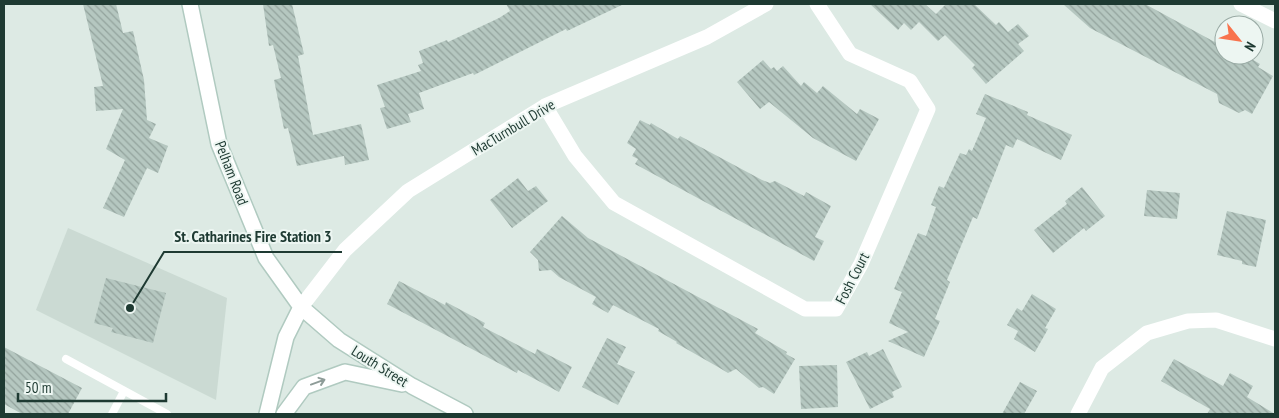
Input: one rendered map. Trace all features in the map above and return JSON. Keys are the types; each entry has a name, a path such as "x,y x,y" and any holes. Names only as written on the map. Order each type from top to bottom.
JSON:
{"street":[{"name":"Pelham Road","path":"190,4 219,144 266,258 301,308"},
{"name":"MacTurnbull Drive","path":"301,308 345,250 408,191 545,106 707,36 766,4"},
{"name":"Fosh Court","path":"545,106 575,156 614,203 805,309 836,309 861,264 928,109 910,81 850,54 817,4"},
{"path":"1241,4 1275,20"},
{"name":"Louth Street","path":"301,308 339,340 412,386 465,414"},
{"path":"267,414 286,337 301,308"},
{"path":"1078,414 1102,368 1147,332 1188,321 1216,320 1275,339"},
{"path":"284,414 304,387 344,372 412,386"}],"lane":[{"path":"66,360 167,414"},
{"path":"112,414 124,391"}],"shaded area":[{"path":"68,228 227,298 216,400 36,310"}],"building":[{"path":"83,4 116,4 123,33 133,31 144,80 147,120 156,124 149,138 168,146 158,173 147,168 124,217 103,208 125,160 106,149 123,109 96,111 94,87 103,86"},
{"path":"263,4 292,4 304,54 298,56 313,135 361,124 369,160 345,165 344,156 297,166 288,128 284,129 274,80 281,78 273,45 269,46"},
{"path":"506,4 624,4 567,31 566,29 474,75 473,73 419,93 424,109 408,114 411,122 387,129 380,108 385,107 377,85 421,71 418,65 423,63 419,51 447,40 448,42 499,18 510,11"},
{"path":"870,4 925,4 936,14 946,4 974,4 996,25 999,22 1008,32 1018,24 1029,36 1018,44 1024,51 986,84 972,68 975,65 945,35 938,41 919,22 911,30 904,23 898,30"},
{"path":"1063,4 1145,4 1214,42 1214,65 1259,65 1258,67 1273,76 1252,114 1245,110 1239,113 1219,103 1217,94 1090,28"},
{"path":"763,60 771,69 774,67 777,71 783,66 801,86 804,82 817,93 823,86 857,114 860,109 879,119 856,161 813,138 769,102 760,109 737,82"},
{"path":"985,94 1028,112 1027,115 1072,135 1061,160 1017,139 1013,148 1006,145 977,219 973,217 947,280 950,282 935,319 940,321 924,357 888,341 908,332 889,323 902,292 894,289 918,233 926,236 936,207 931,205 939,186 944,188 960,153 966,155 969,149 972,151 986,118 976,114"},
{"path":"640,120 650,125 651,123 678,139 680,136 762,180 770,183 775,181 804,196 806,192 831,206 815,237 824,241 814,261 635,164 638,159 632,156 636,149 627,143"},
{"path":"518,178 528,191 536,186 548,201 512,228 490,200"},
{"path":"1082,187 1105,216 1086,231 1084,228 1053,253 1034,230 1067,204 1065,201"},
{"path":"1147,190 1180,193 1177,219 1144,216"},
{"path":"1227,211 1266,220 1256,267 1242,264 1242,261 1217,255"},
{"path":"562,216 588,238 758,329 755,333 787,352 786,354 795,359 774,394 763,387 759,388 736,369 728,373 676,343 658,331 659,329 613,305 608,313 592,304 596,297 559,277 551,270 539,271 538,260 530,252"},
{"path":"106,278 166,293 153,343 111,332 113,328 94,323"},
{"path":"399,281 445,305 446,302 485,323 483,327 535,354 537,349 572,367 559,392 518,370 517,373 387,304"},
{"path":"1032,294 1056,309 1045,328 1048,329 1035,352 1014,339 1018,331 1007,325 1017,308 1022,311"},
{"path":"607,338 626,347 617,364 635,372 618,405 582,387"},
{"path":"4,347 82,388 68,414 22,414 4,404"},
{"path":"883,349 902,387 892,392 894,397 870,409 846,362 867,352 869,356"},
{"path":"1174,359 1223,386 1230,373 1253,386 1247,397 1275,414 1207,414 1210,409 1161,381"},
{"path":"837,365 838,407 801,409 799,366"},
{"path":"1020,382 1037,391 1024,414 1002,414"}],"place":[{"name":"St. Catharines Fire Station 3","path":"130,308"}]}
